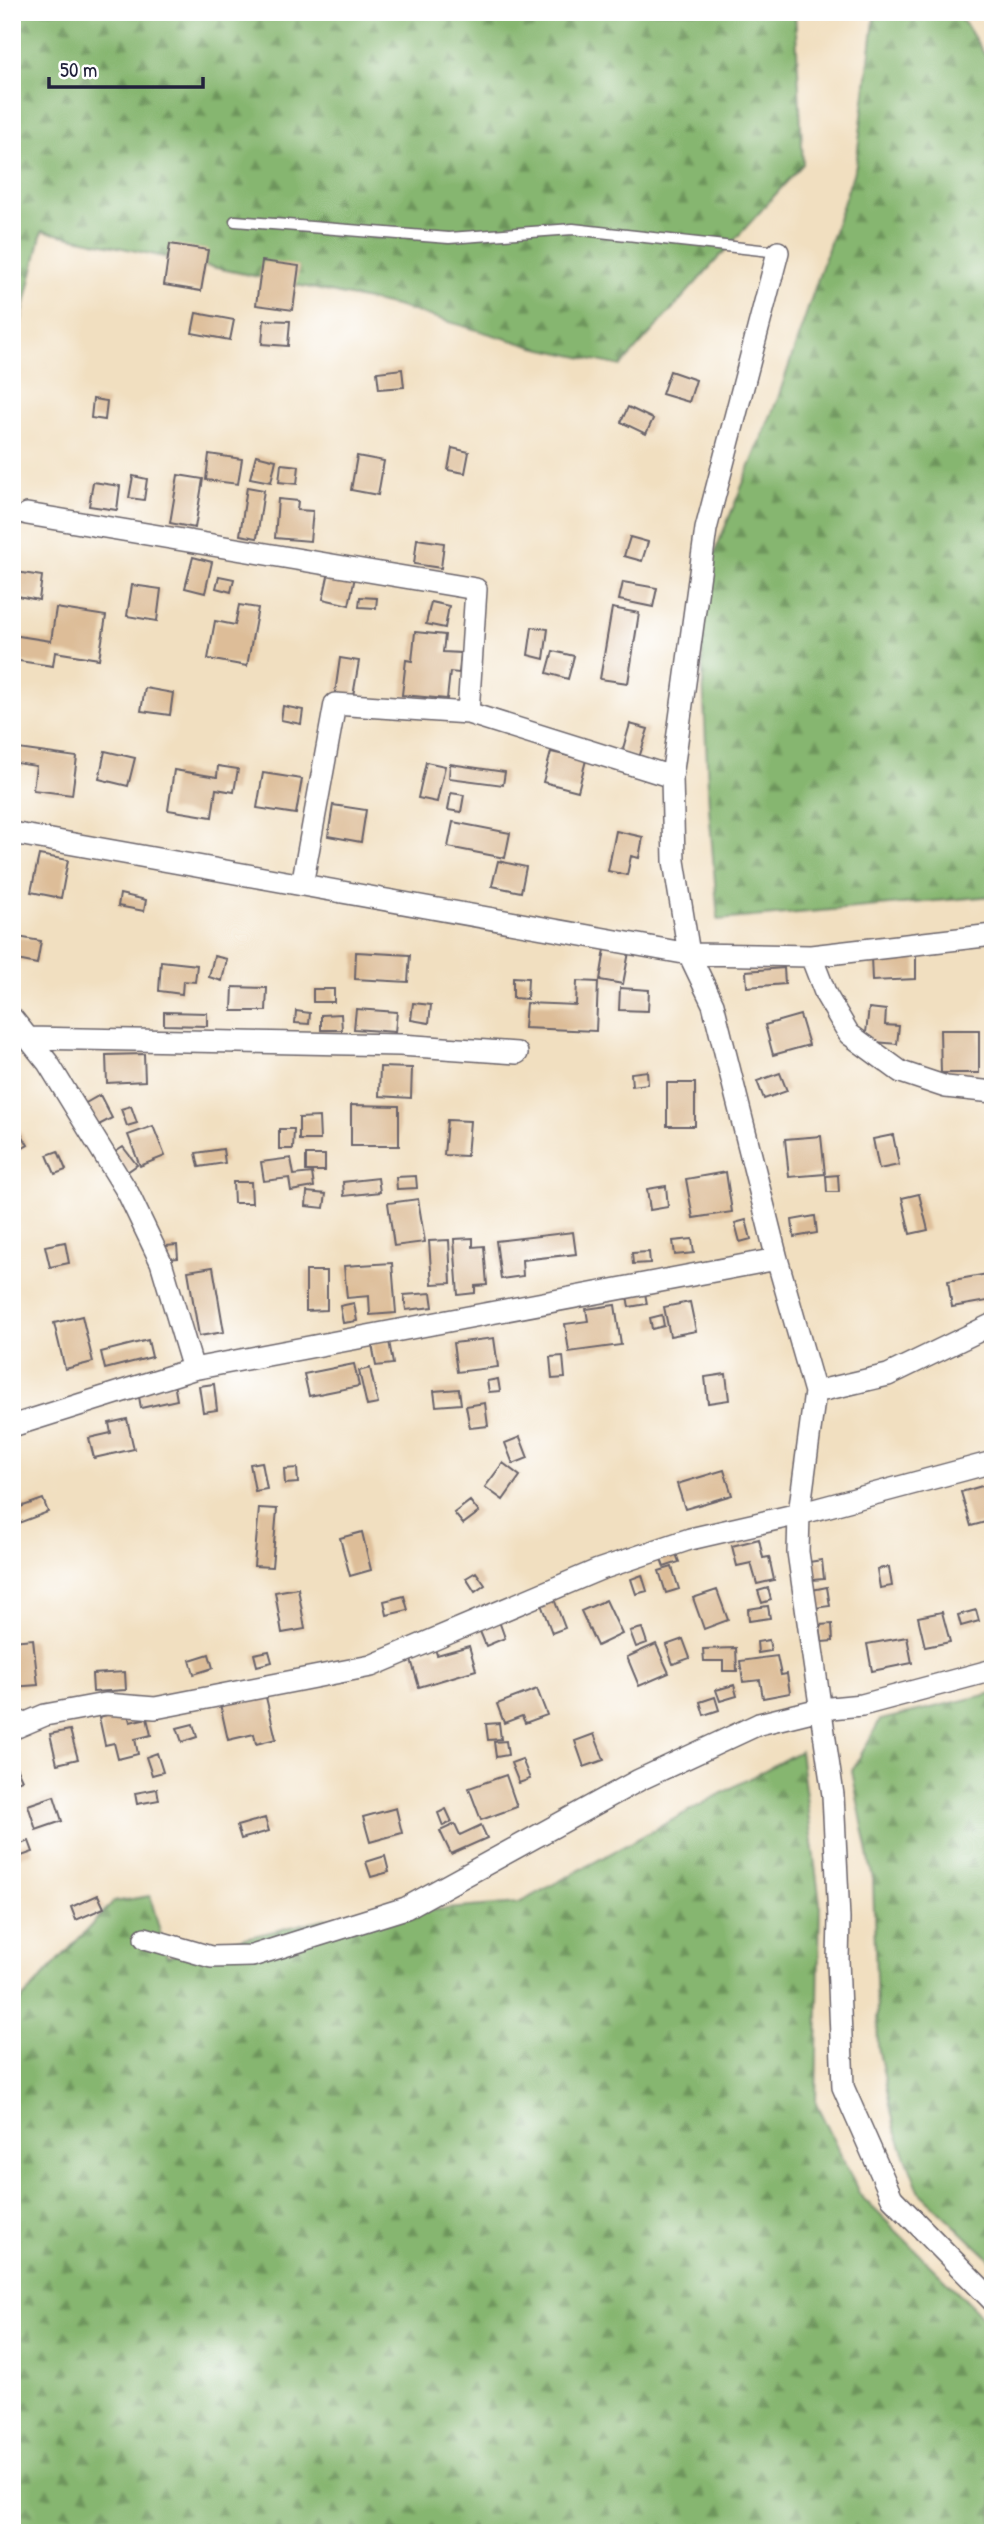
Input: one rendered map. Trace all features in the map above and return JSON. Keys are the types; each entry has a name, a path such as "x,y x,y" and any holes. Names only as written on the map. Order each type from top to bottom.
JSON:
{"street":[{"path":"778,252 706,529 672,777 674,861 689,954 713,1004 777,1259 816,1392 799,1514 798,1552 833,1795 843,2087 892,2198 993,2301"},
{"path":"19,518 476,589 468,713"},
{"path":"302,886 335,704 468,713 672,777"},
{"path":"12,833 689,954 811,956 993,935"},
{"path":"811,956 826,995 849,1034 901,1072 946,1087 993,1092"},
{"path":"12,1018 48,1063 128,1193 161,1262 193,1369"},
{"path":"29,1038 400,1045 517,1053"},
{"path":"12,1426 193,1369 777,1259"},
{"path":"816,1392 888,1375 993,1324"},
{"path":"12,1729 46,1715 105,1704 155,1708 371,1666 598,1570 690,1539 799,1514 993,1462"},
{"path":"145,1938 211,1956 252,1956 406,1908 639,1780 759,1724 821,1709 862,1705 993,1670"}],"lane":[{"path":"235,221 449,238 573,229 778,252"}],"green space":[{"path":"12,12 795,12 803,164 621,366 534,347 396,306 42,231 12,360"},
{"path":"875,12 954,12 967,26 993,68 993,896 718,920 709,808 699,591 778,398 856,165"},
{"path":"993,1693 993,2262 920,2193 895,2129 878,2047 873,1879 852,1771 880,1720"},
{"path":"800,1751 820,1903 816,2103 860,2195 993,2327 993,2533 12,2533 12,2010 113,1902 150,1896 167,1957 324,1919 519,1903"}],"building":[{"path":"170,244 208,250 201,291 164,285"},
{"path":"262,261 299,266 293,310 256,305"},
{"path":"196,313 234,320 230,340 192,333"},
{"path":"264,320 290,321 288,346 262,344"},
{"path":"402,369 404,387 379,389 377,372"},
{"path":"670,371 696,380 689,402 662,394"},
{"path":"93,399 107,401 105,420 91,418"},
{"path":"628,407 653,419 646,434 621,422"},
{"path":"452,448 469,452 465,473 448,470"},
{"path":"209,454 242,459 238,484 206,480"},
{"path":"256,455 276,460 271,482 250,478"},
{"path":"357,456 384,461 378,495 351,490"},
{"path":"281,464 299,466 297,484 279,482"},
{"path":"178,475 203,479 195,528 170,523"},
{"path":"133,476 147,479 144,500 129,498"},
{"path":"93,482 120,486 117,510 89,506"},
{"path":"247,487 264,490 257,538 240,535"},
{"path":"278,499 298,501 297,510 313,511 310,541 275,538"},
{"path":"630,537 648,542 642,561 624,556"},
{"path":"417,539 444,543 441,568 414,564"},
{"path":"193,557 212,562 205,593 185,588"},
{"path":"16,572 42,576 39,600 12,595"},
{"path":"329,572 355,577 349,605 323,599"},
{"path":"219,576 234,579 231,592 216,588"},
{"path":"623,582 657,588 653,607 619,600"},
{"path":"132,585 161,589 157,621 127,616"},
{"path":"360,597 377,598 376,608 359,607"},
{"path":"431,602 449,606 445,628 426,624"},
{"path":"239,605 258,608 247,666 208,659 215,621 235,625"},
{"path":"56,608 106,616 99,659 55,652 53,666 12,660 12,635 51,641"},
{"path":"612,608 639,613 628,683 600,679"},
{"path":"532,627 548,629 544,659 528,655"},
{"path":"415,632 445,635 443,652 461,653 459,673 450,672 447,699 402,695 406,660 412,661"},
{"path":"553,651 574,656 568,679 547,673"},
{"path":"340,658 359,661 353,696 335,693"},
{"path":"145,688 173,693 170,715 141,711"},
{"path":"283,706 303,710 301,724 281,720"},
{"path":"630,724 648,729 639,758 622,752"},
{"path":"18,749 77,757 72,795 33,790 36,766 16,763"},
{"path":"105,751 135,758 128,786 99,779"},
{"path":"551,752 586,760 578,791 543,782"},
{"path":"426,762 445,766 437,802 418,798"},
{"path":"450,764 505,772 503,785 449,778"},
{"path":"218,766 238,769 234,792 216,789 212,817 168,810 174,770 217,777"},
{"path":"263,773 302,779 296,814 257,808"},
{"path":"451,793 464,795 461,812 448,810"},
{"path":"333,805 366,810 361,842 328,836"},
{"path":"453,822 510,833 505,858 448,847"},
{"path":"616,831 643,837 639,858 631,856 627,875 608,871"},
{"path":"39,855 68,860 61,898 31,892"},
{"path":"498,861 526,867 521,892 492,886"},
{"path":"120,894 146,900 144,911 118,906"},
{"path":"12,936 41,941 37,964 12,959"},
{"path":"605,949 629,952 623,984 600,980"},
{"path":"356,952 410,955 408,982 355,979"},
{"path":"916,954 916,979 872,981 871,956"},
{"path":"214,956 227,959 222,981 209,977"},
{"path":"161,961 197,965 195,982 183,981 182,994 159,991"},
{"path":"784,968 785,984 747,987 746,971"},
{"path":"513,977 528,978 527,999 513,998"},
{"path":"577,981 598,982 596,1031 524,1028 526,1003 576,1005"},
{"path":"233,987 267,988 266,1011 232,1011"},
{"path":"620,988 649,990 648,1011 619,1010"},
{"path":"313,989 334,989 334,1002 313,1002"},
{"path":"413,1003 431,1005 429,1023 411,1020"},
{"path":"869,1008 886,1010 885,1025 899,1026 897,1044 865,1041"},
{"path":"356,1009 397,1012 395,1032 354,1029"},
{"path":"296,1011 310,1013 309,1024 295,1023"},
{"path":"164,1012 207,1013 207,1026 164,1025"},
{"path":"341,1014 342,1030 321,1030 321,1015"},
{"path":"800,1015 809,1045 773,1055 765,1025"},
{"path":"940,1030 979,1030 979,1073 941,1073"},
{"path":"144,1054 145,1081 107,1083 106,1055"},
{"path":"380,1067 412,1068 411,1098 379,1096"},
{"path":"647,1071 648,1084 632,1086 631,1073"},
{"path":"780,1073 787,1091 764,1099 757,1081"},
{"path":"667,1083 695,1083 695,1126 667,1126"},
{"path":"100,1095 112,1118 97,1126 84,1104"},
{"path":"351,1105 399,1106 399,1146 351,1146"},
{"path":"131,1106 137,1123 127,1126 121,1109"},
{"path":"319,1117 320,1140 299,1140 299,1118"},
{"path":"447,1120 470,1121 467,1156 444,1155"},
{"path":"16,1124 28,1145 12,1154 12,1127"},
{"path":"153,1126 165,1156 140,1166 128,1135"},
{"path":"279,1129 294,1129 293,1149 279,1149"},
{"path":"893,1135 899,1165 879,1169 873,1139"},
{"path":"821,1136 825,1174 789,1177 785,1139"},
{"path":"123,1147 137,1165 127,1172 114,1153"},
{"path":"223,1149 225,1163 199,1167 196,1153"},
{"path":"58,1151 66,1170 55,1174 47,1155"},
{"path":"306,1155 325,1155 325,1171 306,1171"},
{"path":"291,1158 294,1175 312,1173 314,1187 291,1191 289,1178 264,1181 261,1162"},
{"path":"726,1172 732,1212 693,1218 686,1179"},
{"path":"838,1175 839,1192 827,1192 826,1176"},
{"path":"416,1176 417,1188 397,1189 396,1177"},
{"path":"378,1178 380,1192 344,1196 343,1182"},
{"path":"233,1182 251,1182 252,1203 234,1203"},
{"path":"666,1186 668,1207 650,1210 647,1189"},
{"path":"307,1192 326,1194 324,1208 306,1206"},
{"path":"919,1194 928,1230 910,1234 902,1198"},
{"path":"418,1199 425,1242 394,1246 388,1203"},
{"path":"815,1216 817,1233 794,1237 792,1220"},
{"path":"746,1220 751,1239 740,1242 735,1223"},
{"path":"573,1232 576,1254 522,1260 523,1276 501,1279 496,1241"},
{"path":"473,1238 473,1247 484,1246 487,1285 475,1286 475,1293 458,1295 454,1239"},
{"path":"692,1239 694,1253 675,1255 673,1241"},
{"path":"449,1240 451,1283 432,1284 429,1241"},
{"path":"65,1242 69,1263 50,1267 45,1246"},
{"path":"177,1245 178,1258 167,1259 166,1246"},
{"path":"649,1252 650,1263 633,1264 632,1253"},
{"path":"392,1263 396,1313 370,1315 369,1296 347,1298 344,1266"},
{"path":"213,1267 224,1332 199,1336 188,1271"},
{"path":"306,1271 327,1271 327,1310 306,1311"},
{"path":"993,1273 993,1300 952,1307 948,1281"},
{"path":"431,1293 433,1307 406,1310 404,1295"},
{"path":"645,1293 647,1304 629,1307 627,1296"},
{"path":"690,1302 696,1331 670,1336 664,1307"},
{"path":"354,1303 357,1321 343,1323 340,1306"},
{"path":"615,1305 621,1345 569,1352 565,1324 588,1321 586,1309"},
{"path":"662,1315 664,1326 652,1329 650,1318"},
{"path":"82,1316 93,1362 65,1369 54,1323"},
{"path":"494,1338 498,1367 457,1372 453,1343"},
{"path":"148,1340 152,1357 105,1369 101,1352"},
{"path":"389,1341 393,1364 376,1366 372,1344"},
{"path":"563,1356 565,1378 552,1379 550,1357"},
{"path":"354,1364 359,1386 309,1396 304,1374"},
{"path":"370,1368 378,1404 367,1406 359,1371"},
{"path":"726,1374 729,1400 708,1403 705,1377"},
{"path":"498,1379 500,1391 489,1392 487,1381"},
{"path":"174,1383 177,1400 141,1408 138,1391"},
{"path":"214,1384 217,1410 203,1412 199,1386"},
{"path":"459,1389 461,1404 436,1406 434,1391"},
{"path":"485,1403 488,1426 470,1428 466,1406"},
{"path":"127,1419 134,1449 94,1458 89,1438 111,1433 109,1423"},
{"path":"520,1437 528,1458 513,1464 505,1443"},
{"path":"262,1462 267,1489 255,1491 250,1464"},
{"path":"503,1463 520,1476 503,1500 485,1487"},
{"path":"297,1468 298,1483 285,1484 284,1469"},
{"path":"724,1470 732,1495 685,1509 677,1484"},
{"path":"989,1484 993,1496 993,1520 971,1526 961,1492"},
{"path":"43,1499 48,1512 16,1524 12,1510"},
{"path":"470,1501 479,1512 463,1524 454,1513"},
{"path":"259,1508 277,1509 272,1567 254,1566"},
{"path":"362,1532 371,1570 350,1576 340,1538"},
{"path":"759,1539 763,1558 769,1557 774,1580 757,1584 751,1563 737,1566 732,1546"},
{"path":"675,1551 679,1562 664,1567 660,1556"},
{"path":"822,1560 824,1579 812,1580 809,1562"},
{"path":"672,1567 679,1589 666,1593 659,1571"},
{"path":"889,1567 892,1586 880,1588 877,1569"},
{"path":"476,1572 485,1585 475,1592 466,1578"},
{"path":"642,1575 647,1591 636,1594 631,1579"},
{"path":"827,1587 830,1606 815,1608 812,1590"},
{"path":"298,1588 305,1629 282,1633 275,1592"},
{"path":"768,1588 771,1600 762,1603 758,1591"},
{"path":"717,1590 728,1620 704,1629 693,1598"},
{"path":"404,1596 408,1610 387,1615 384,1601"},
{"path":"554,1599 565,1628 552,1633 541,1604"},
{"path":"606,1600 622,1634 597,1646 581,1611"},
{"path":"768,1606 770,1618 749,1621 748,1609"},
{"path":"976,1610 979,1621 961,1626 958,1615"},
{"path":"942,1612 950,1642 925,1647 918,1617"},
{"path":"499,1621 505,1638 486,1646 479,1629"},
{"path":"832,1624 833,1641 822,1642 820,1625"},
{"path":"642,1628 647,1643 636,1647 630,1631"},
{"path":"907,1637 912,1663 872,1671 867,1644"},
{"path":"33,1639 38,1685 12,1687 12,1641"},
{"path":"683,1639 690,1658 673,1664 666,1645"},
{"path":"769,1640 771,1651 758,1653 757,1642"},
{"path":"656,1644 669,1673 639,1686 627,1657"},
{"path":"469,1646 476,1670 419,1687 410,1656 435,1649 437,1655"},
{"path":"736,1648 737,1671 723,1671 723,1661 704,1661 703,1649"},
{"path":"269,1651 272,1662 257,1666 254,1654"},
{"path":"209,1654 213,1668 194,1674 190,1660"},
{"path":"777,1656 781,1675 787,1674 790,1693 763,1698 760,1680 743,1682 740,1661"},
{"path":"125,1672 126,1690 93,1692 92,1674"},
{"path":"734,1685 737,1696 720,1701 716,1690"},
{"path":"537,1689 547,1715 525,1723 522,1716 504,1723 497,1704"},
{"path":"265,1693 276,1739 256,1744 254,1734 228,1740 220,1704"},
{"path":"715,1697 719,1710 704,1715 700,1702"},
{"path":"127,1710 130,1722 147,1718 151,1735 135,1739 138,1754 118,1759 114,1743 105,1745 99,1717"},
{"path":"499,1723 501,1739 488,1740 486,1724"},
{"path":"193,1724 197,1737 182,1742 177,1728"},
{"path":"70,1730 78,1759 57,1764 50,1734"},
{"path":"594,1734 604,1760 584,1767 575,1741"},
{"path":"506,1741 508,1755 496,1757 494,1742"},
{"path":"157,1753 163,1772 152,1775 146,1757"},
{"path":"12,1758 22,1780 12,1784"},
{"path":"522,1759 530,1779 519,1783 511,1763"},
{"path":"506,1775 517,1807 481,1820 469,1788"},
{"path":"157,1789 159,1800 137,1804 135,1793"},
{"path":"54,1796 62,1821 36,1830 28,1805"},
{"path":"396,1808 402,1833 370,1842 363,1817"},
{"path":"446,1809 452,1822 443,1826 438,1813"},
{"path":"265,1818 269,1831 241,1839 237,1826"},
{"path":"455,1824 460,1835 481,1825 487,1838 451,1854 440,1831"},
{"path":"29,1841 33,1852 16,1858 12,1847"},
{"path":"385,1856 389,1872 371,1877 366,1862"},
{"path":"15,1887 21,1901 12,1905 12,1888"},
{"path":"98,1895 104,1908 76,1920 71,1907"}]}
